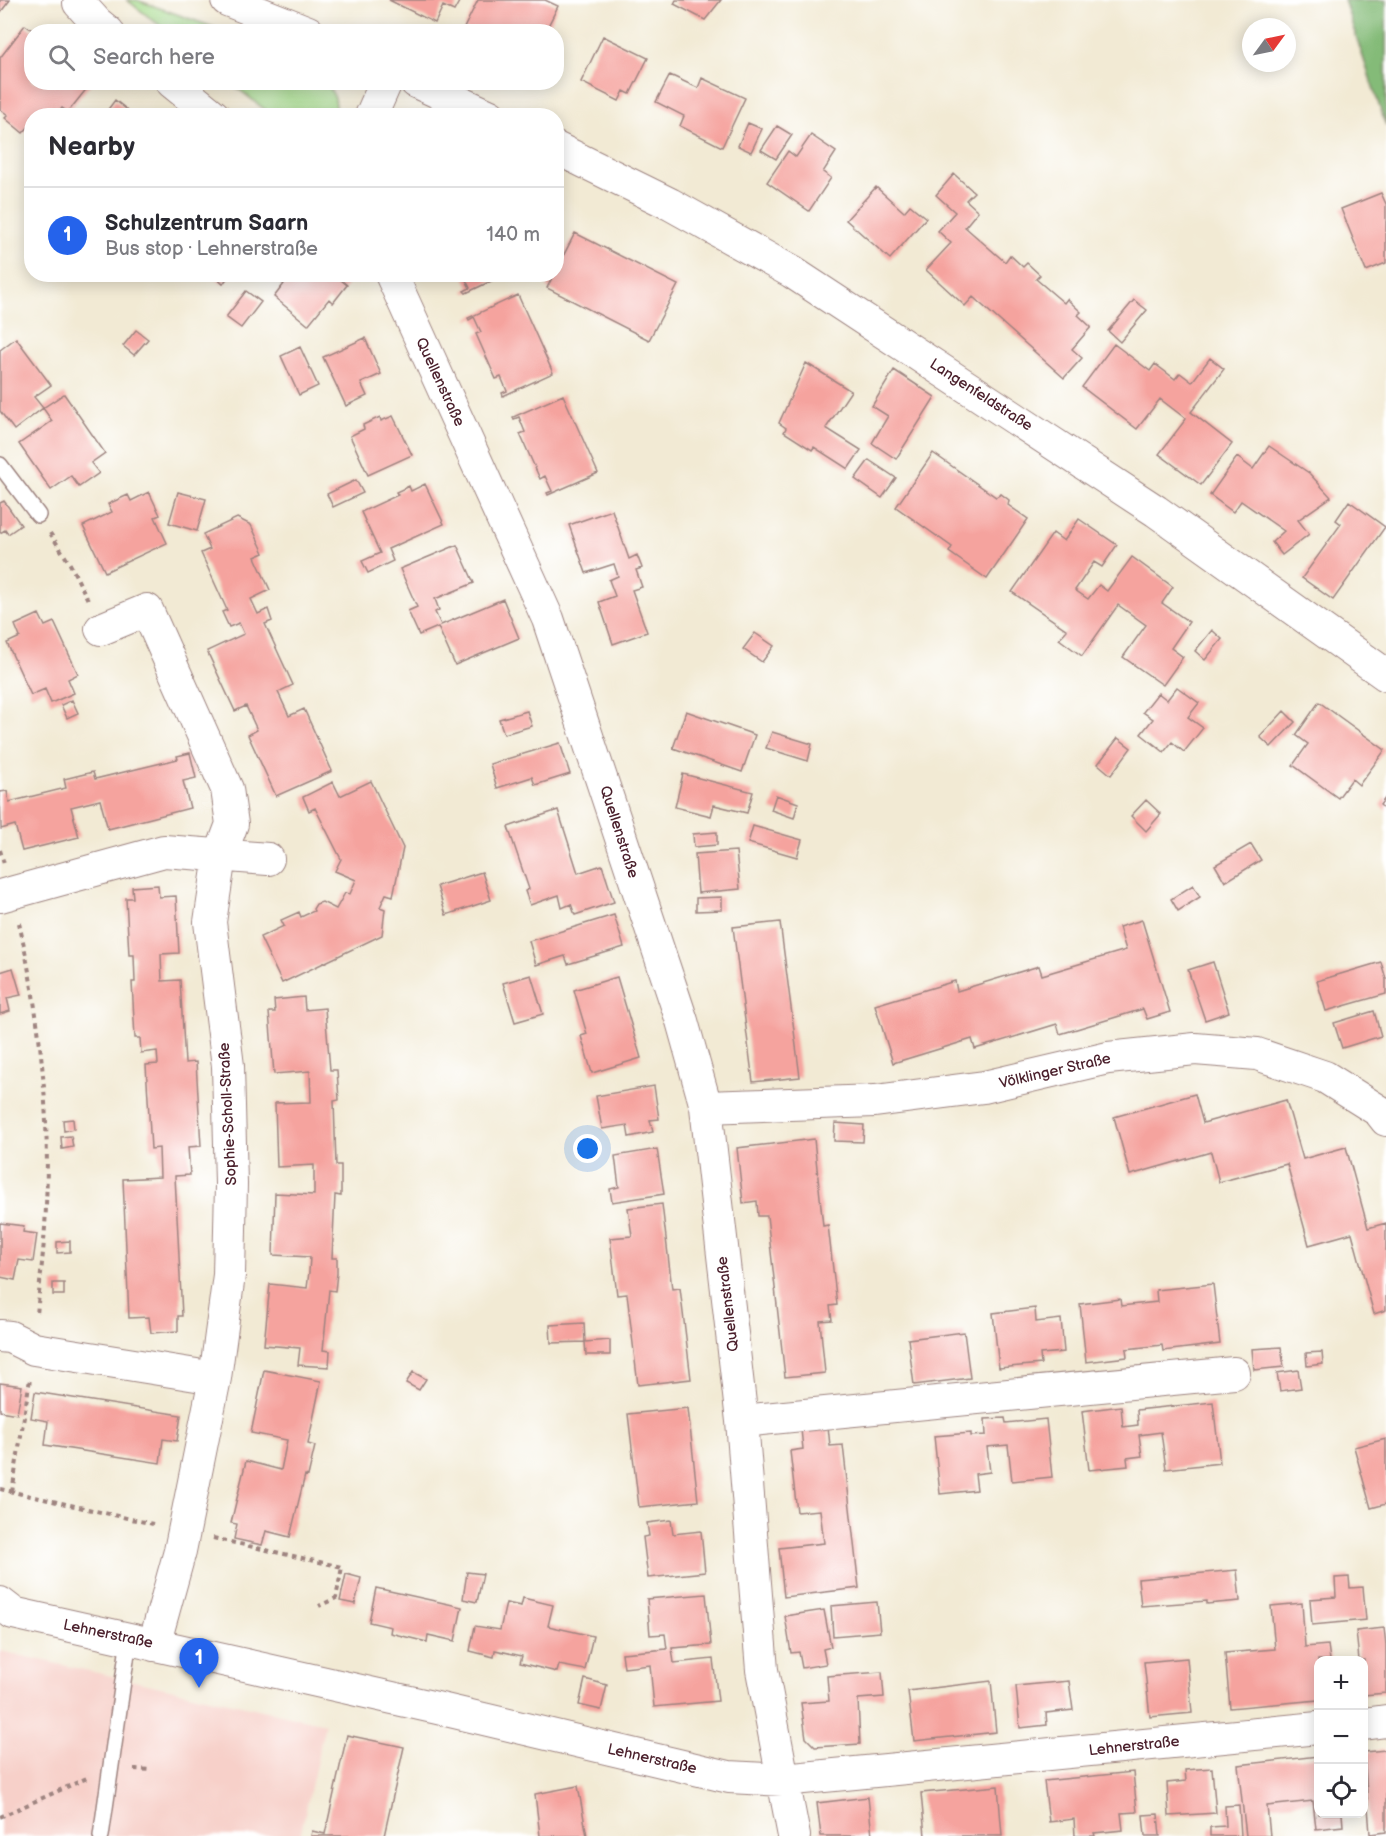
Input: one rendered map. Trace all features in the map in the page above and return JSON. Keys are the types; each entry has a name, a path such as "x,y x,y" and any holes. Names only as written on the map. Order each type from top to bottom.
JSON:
{"street":[{"path":"227,0 288,24"},
{"path":"79,3 99,24"},
{"path":"182,90 204,108"},
{"path":"375,108 382,90"},
{"path":"433,90 473,108"},
{"name":"Langenfeldstraße","path":"564,152 670,204 792,272 1156,511 1386,675"},
{"name":"Quellenstraße","path":"395,282 548,619 682,1021 706,1107 742,1421 762,1670 794,1836"},
{"name":"Sophie-Scholl-Straße","path":"101,628 147,610 226,789 232,824 220,856 210,922 228,1066 231,1184 229,1275 215,1378 180,1551 141,1642"},
{"path":"6,894 164,851 268,859"},
{"name":"Völklinger Straße","path":"706,1107 875,1101 984,1087 1108,1058 1195,1049 1257,1054 1325,1077 1378,1111 1386,1119"},
{"path":"0,1336 10,1337 34,1349 215,1378"},
{"path":"742,1421 1234,1373"},
{"name":"Lehnerstraße","path":"0,1603 13,1613 436,1708 729,1777 783,1780 1314,1728"},
{"path":"1368,1724 1386,1722"}],"lane":[{"path":"0,465 38,515"},
{"path":"101,1836 141,1642"}],"path":[{"path":"38,515 70,564 101,628"},
{"path":"0,850 6,894 28,961 45,1084 46,1204 34,1349 12,1492"},
{"path":"0,1817 78,1782"}],"shaded area":[{"path":"0,1651 325,1724 300,1836 0,1836"}],"green space":[{"path":"127,0 137,0 204,24 158,24"},
{"path":"1344,0 1386,0 1386,126"},
{"path":"240,90 331,90 336,108 263,108"}],"building":[{"path":"0,0 10,0 0,13"},
{"path":"389,0 460,0 454,11 443,6 435,23"},
{"path":"478,0 545,0 558,6 549,24 466,24"},
{"path":"676,0 721,0 705,20 674,4"},
{"path":"24,26 24,90 86,90 71,108 24,108 23,133 5,118 8,115 0,109 0,58"},
{"path":"603,36 648,58 630,94 624,91 619,101 581,82"},
{"path":"670,75 698,88 702,78 745,98 722,147 680,126 684,116 656,102"},
{"path":"115,100 125,108 109,108"},
{"path":"748,123 762,129 751,152 738,146"},
{"path":"777,126 792,135 776,159 761,150"},
{"path":"811,135 836,152 823,172 831,178 809,211 767,182 788,151 796,157"},
{"path":"954,174 974,192 966,200 978,211 965,227 1005,262 1010,255 1023,267 1027,263 1040,275 1036,279 1064,303 1067,299 1081,312 1078,315 1091,327 1072,349 1082,358 1064,378 973,297 965,306 926,270 951,243 938,231 955,212 936,195"},
{"path":"876,187 904,212 910,205 926,218 890,259 846,220"},
{"path":"1381,193 1386,204 1386,263 1366,271 1341,209"},
{"path":"575,233 678,285 649,340 547,288 550,282 564,282 564,254"},
{"path":"281,282 343,282 347,285 333,303 329,299 308,325 274,297 284,284"},
{"path":"467,282 489,282 466,293 464,291 470,288"},
{"path":"246,291 261,302 241,328 226,317"},
{"path":"518,295 553,373 503,396 502,393 507,391 501,377 496,379 476,334 481,332 474,317 469,320 468,318"},
{"path":"1134,300 1147,310 1120,342 1108,331"},
{"path":"136,330 148,339 134,355 123,346"},
{"path":"16,338 51,385 34,397 43,408 14,430 0,411 0,350"},
{"path":"365,338 381,374 361,383 367,396 346,406 323,357"},
{"path":"1114,344 1150,371 1155,364 1175,379 1180,373 1192,382 1210,358 1224,369 1191,412 1232,444 1201,485 1159,454 1186,419 1160,399 1137,429 1082,387"},
{"path":"300,347 318,386 299,395 281,356"},
{"path":"806,363 851,391 826,428 861,450 848,469 814,447 812,450 784,432 786,428 779,423"},
{"path":"894,370 935,397 896,459 872,443 888,416 872,406"},
{"path":"64,394 105,453 91,463 99,473 79,487 71,476 51,490 19,444 52,421 43,408"},
{"path":"563,395 598,473 548,495 547,493 552,491 545,476 540,479 520,434 525,432 519,417 514,419 513,417"},
{"path":"393,416 412,455 368,475 350,436 364,429 363,425 380,417 381,421"},
{"path":"1269,446 1309,473 1331,497 1298,520 1309,534 1282,555 1272,542 1284,531 1241,501 1233,512 1210,495 1237,457 1253,469"},
{"path":"933,453 996,497 1001,494 1009,500 1008,505 1028,519 987,579 949,552 952,547 896,507"},
{"path":"869,460 896,478 882,498 855,479"},
{"path":"356,480 363,493 333,507 327,494"},
{"path":"425,484 444,524 388,549 393,561 368,573 362,561 380,553 361,512 398,495 396,492 409,486 411,491"},
{"path":"149,492 160,515 155,517 167,543 105,572 83,526 112,512 108,504 128,495 131,501"},
{"path":"178,492 206,499 197,531 169,523"},
{"path":"4,501 21,525 8,534 5,530 0,533 0,503"},
{"path":"1349,501 1385,527 1333,600 1302,578 1341,524 1336,520"},
{"path":"612,510 629,559 637,555 642,568 636,570 642,587 632,590 647,632 613,644 599,602 615,596 609,580 618,576 614,564 586,573 569,525"},
{"path":"237,518 251,525 264,553 255,557 270,590 251,599 258,614 268,609 272,621 265,624 293,685 278,692 289,716 304,709 332,771 276,796 248,735 257,730 246,706 235,711 207,651 244,634 239,623 229,627 222,612 227,610 201,553 210,549 203,534"},
{"path":"1079,519 1117,545 1102,567 1094,562 1075,590 1088,599 1099,585 1107,591 1132,557 1173,587 1162,603 1189,622 1171,648 1183,657 1163,685 1123,657 1146,625 1118,605 1082,656 1059,639 1067,630 1012,592 1053,533 1064,541"},
{"path":"457,545 474,583 435,599 439,610 435,612 441,625 503,599 519,638 455,665 438,627 419,635 408,611 417,607 400,569"},
{"path":"39,614 45,626 54,622 78,674 68,679 74,693 51,703 45,689 31,695 7,643 20,637 15,625"},
{"path":"1212,630 1222,639 1205,660 1195,651"},
{"path":"755,633 774,646 762,662 743,649"},
{"path":"1177,687 1199,703 1188,717 1203,728 1184,752 1172,742 1164,752 1141,734 1153,719 1143,712 1158,693 1167,700"},
{"path":"72,700 78,713 67,718 61,705"},
{"path":"1319,702 1385,750 1359,785 1352,779 1338,798 1293,765 1308,744 1296,735"},
{"path":"527,711 532,726 504,734 499,719"},
{"path":"686,711 755,735 742,772 673,748"},
{"path":"1284,711 1295,722 1271,747 1260,737"},
{"path":"772,732 812,744 808,761 766,748"},
{"path":"1118,738 1131,748 1111,775 1098,764"},
{"path":"560,743 570,774 535,785 532,777 497,788 490,764"},
{"path":"190,753 196,778 183,781 190,808 108,829 100,800 71,807 79,837 22,851 15,825 1,829 0,792 7,791 9,802 66,788 64,779 93,772 95,779 178,759 177,756"},
{"path":"683,774 753,792 747,813 714,805 711,816 675,807"},
{"path":"371,781 403,848 393,896 386,894 380,907 385,909 382,935 282,983 260,937 284,926 281,920 299,912 301,917 314,911 316,904 322,902 336,909 345,893 350,894 356,880 335,871 341,859 315,808 309,811 303,797 333,782 340,796"},
{"path":"776,795 798,803 794,818 771,810"},
{"path":"1386,797 1386,810 1380,805"},
{"path":"1146,800 1161,814 1146,831 1131,816"},
{"path":"558,810 578,873 602,865 614,902 575,915 571,904 562,908 559,895 530,905 525,891 529,889 508,827"},
{"path":"753,826 802,840 797,857 748,843"},
{"path":"717,832 717,845 694,847 693,834"},
{"path":"1251,844 1261,860 1225,882 1215,865"},
{"path":"736,851 740,889 698,893 695,854"},
{"path":"482,872 491,900 446,915 437,886"},
{"path":"158,885 159,897 176,896 179,953 161,954 162,981 180,980 185,1063 196,1062 201,1146 188,1147 190,1175 175,1176 182,1316 178,1316 178,1331 151,1333 149,1317 129,1318 123,1179 160,1177 159,1148 151,1149 146,1065 158,1064 157,1051 141,1053 140,1038 135,1038 132,982 135,982 134,955 129,955 126,898 133,898 132,887"},
{"path":"1193,885 1200,897 1178,911 1171,899"},
{"path":"722,897 722,910 696,911 696,898"},
{"path":"614,915 624,947 568,964 565,956 536,965 529,941"},
{"path":"1142,920 1170,1012 1147,1019 1143,1009 1060,1034 1057,1024 975,1049 972,1039 893,1063 875,1005 955,981 957,991 1039,966 1042,975 1126,950 1119,927"},
{"path":"780,922 800,1077 753,1082 733,927"},
{"path":"1213,962 1229,1012 1205,1020 1188,970"},
{"path":"1381,962 1386,979 1386,994 1326,1011 1317,981"},
{"path":"13,968 21,995 7,998 10,1011 0,1014 0,972"},
{"path":"531,975 543,1014 515,1022 503,983"},
{"path":"617,977 641,1058 592,1073 581,1036 587,1034 574,990"},
{"path":"304,997 305,1010 325,1008 330,1070 337,1070 339,1100 334,1101 336,1165 341,1165 341,1196 335,1195 332,1258 337,1258 337,1273 335,1291 329,1290 323,1350 330,1351 329,1367 298,1365 300,1348 264,1345 270,1284 307,1288 309,1272 310,1257 273,1255 275,1193 314,1195 314,1165 277,1167 275,1103 311,1102 310,1071 274,1074 269,1012 275,1012 274,1000"},
{"path":"1374,1011 1381,1036 1342,1048 1334,1023"},
{"path":"654,1086 659,1119 650,1120 653,1132 629,1137 627,1125 602,1129 596,1096"},
{"path":"1195,1094 1203,1123 1286,1100 1303,1159 1346,1147 1368,1228 1386,1223 1386,1310 1374,1314 1352,1233 1309,1245 1287,1164 1219,1182 1211,1152 1130,1175 1114,1117"},
{"path":"73,1119 74,1129 64,1131 63,1120"},
{"path":"835,1123 864,1125 863,1142 834,1141"},
{"path":"71,1136 73,1147 62,1149 61,1137"},
{"path":"814,1139 823,1226 828,1225 837,1305 830,1306 832,1320 820,1321 825,1373 785,1377 767,1216 758,1216 757,1201 743,1203 737,1148"},
{"path":"657,1149 664,1194 612,1202 610,1189 619,1187 615,1156"},
{"path":"662,1204 672,1289 680,1288 691,1379 638,1385 627,1294 617,1295 610,1238 632,1236 628,1208"},
{"path":"0,1223 24,1226 23,1232 37,1234 33,1262 19,1260 15,1280 0,1277"},
{"path":"70,1241 70,1252 57,1253 57,1242"},
{"path":"53,1283 64,1283 64,1295 53,1295"},
{"path":"1213,1284 1220,1344 1163,1351 1162,1345 1126,1349 1127,1357 1086,1362 1080,1304 1120,1299 1121,1306 1157,1302 1156,1290"},
{"path":"1035,1308 1036,1322 1061,1319 1064,1352 1040,1354 1041,1364 999,1368 993,1313"},
{"path":"584,1323 585,1342 551,1343 550,1325"},
{"path":"964,1332 970,1378 914,1385 908,1339"},
{"path":"610,1340 610,1355 586,1355 585,1342"},
{"path":"1281,1347 1284,1367 1254,1370 1252,1349"},
{"path":"1322,1352 1323,1364 1307,1366 1306,1353"},
{"path":"264,1370 321,1381 308,1444 315,1446 308,1476 305,1475 290,1537 266,1531 262,1545 234,1539 237,1524 231,1523 246,1461 281,1470 287,1440 251,1433"},
{"path":"1298,1370 1301,1388 1280,1391 1277,1373"},
{"path":"413,1372 426,1379 419,1390 406,1383"},
{"path":"0,1383 22,1386 17,1414 0,1411"},
{"path":"35,1392 181,1415 177,1441 163,1439 160,1463 45,1445 48,1421 31,1418"},
{"path":"1213,1402 1220,1463 1166,1469 1161,1432 1139,1435 1142,1456 1127,1458 1128,1466 1089,1470 1082,1411 1121,1406 1123,1427 1138,1425 1137,1410"},
{"path":"688,1408 698,1501 639,1507 628,1414"},
{"path":"1005,1418 1006,1423 1046,1419 1052,1477 1012,1481 1008,1445 987,1447 990,1472 975,1474 977,1490 940,1494 934,1436 971,1433 971,1436 986,1435 985,1419"},
{"path":"828,1426 830,1446 843,1445 859,1588 784,1597 779,1548 824,1543 820,1510 797,1512 790,1451 803,1449 801,1429"},
{"path":"1386,1439 1386,1504 1371,1508 1354,1447"},
{"path":"671,1520 673,1534 701,1531 705,1572 648,1578 643,1537 649,1536 647,1523"},
{"path":"1237,1570 1240,1601 1141,1606 1138,1579"},
{"path":"467,1572 483,1574 477,1602 463,1599"},
{"path":"346,1574 361,1578 355,1604 340,1601"},
{"path":"1349,1577 1350,1588 1363,1587 1366,1620 1312,1625 1310,1599 1336,1597 1335,1578"},
{"path":"376,1588 462,1607 455,1641 428,1635 427,1642 390,1633 391,1627 369,1622"},
{"path":"706,1594 711,1645 672,1648 674,1663 713,1659 718,1701 654,1707 650,1665 624,1668 622,1653 667,1649 665,1634 650,1635 647,1599"},
{"path":"523,1598 553,1605 548,1626 593,1636 585,1670 559,1665 557,1672 520,1663 522,1656 495,1650 494,1657 470,1651 475,1626 500,1630 506,1603 521,1606"},
{"path":"877,1602 880,1632 833,1636 831,1606"},
{"path":"1302,1603 1305,1647 1328,1645 1329,1656 1314,1656 1314,1700 1230,1708 1225,1653 1275,1649 1271,1606"},
{"path":"824,1610 831,1647 823,1649 826,1664 802,1668 799,1652 791,1653 785,1616"},
{"path":"1384,1628 1386,1693 1368,1695 1368,1656 1359,1656 1356,1631"},
{"path":"1187,1658 1192,1713 1150,1717 1144,1662"},
{"path":"882,1672 884,1697 858,1699 860,1744 815,1747 806,1738 801,1703 829,1701 827,1676"},
{"path":"585,1679 607,1685 601,1710 579,1705"},
{"path":"991,1681 996,1732 914,1741 908,1691"},
{"path":"1069,1681 1073,1710 1046,1713 1047,1725 1020,1728 1016,1686"},
{"path":"347,1735 404,1747 384,1836 311,1836 312,1831 325,1834"},
{"path":"1386,1750 1386,1832 1370,1834 1368,1807 1368,1752"},
{"path":"1314,1756 1314,1810 1313,1801 1267,1806 1270,1836 1246,1836 1238,1765"},
{"path":"1212,1768 1216,1813 1169,1816 1167,1783 1186,1781 1185,1770"},
{"path":"1133,1772 1137,1812 1121,1813 1123,1830 1094,1833 1095,1836 1075,1836 1074,1819 1049,1822 1044,1781"},
{"path":"578,1786 587,1836 540,1836 535,1794"},
{"path":"998,1786 1002,1836 925,1836 921,1793"},
{"path":"868,1797 872,1836 821,1836 817,1803"},
{"path":"1239,1805 1241,1836 1210,1836 1210,1827 1226,1826 1225,1806"},
{"path":"1158,1814 1160,1836 1145,1836 1143,1815"},
{"path":"1315,1818 1342,1818 1343,1826 1316,1829"}],"place":[{"name":"Schulzentrum Saarn","path":"199,1688"}]}
